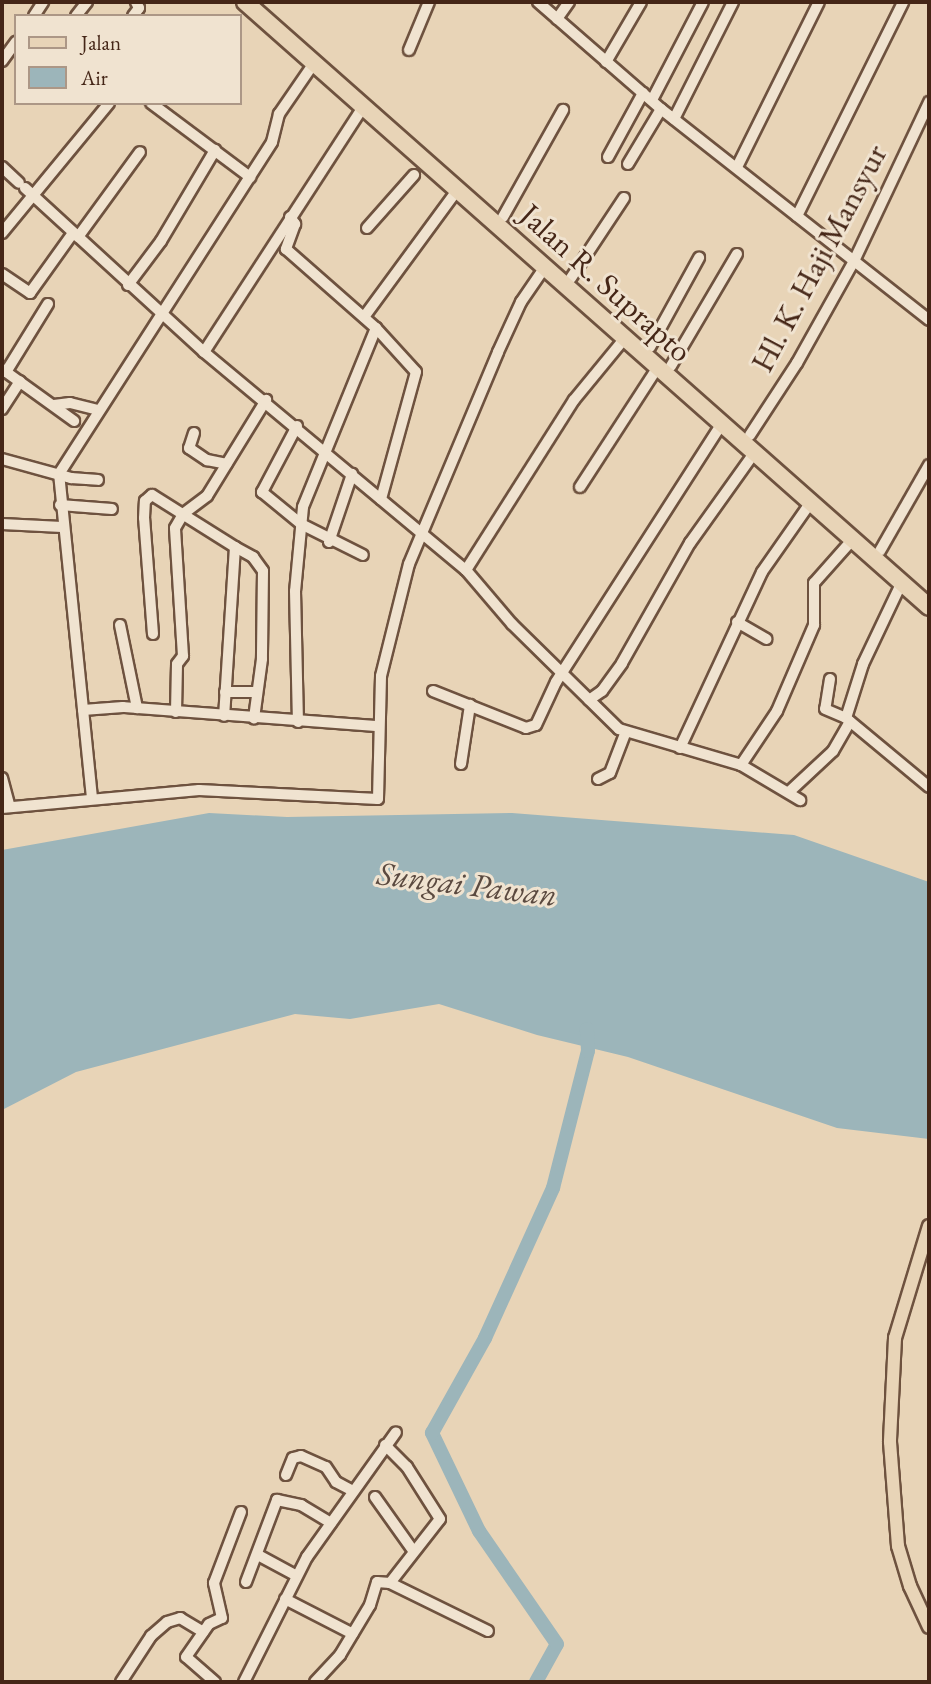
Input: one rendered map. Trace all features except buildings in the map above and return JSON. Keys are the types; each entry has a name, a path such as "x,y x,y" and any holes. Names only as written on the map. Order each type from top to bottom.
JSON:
{"highway":[{"name":"Jalan R. Suprapto","path":"245,2 364,106 419,168 446,172 458,189 625,338 750,435 853,539 929,607"},
{"name":"Jalan R. Suprapto","path":"259,2 446,172 503,217 650,347 722,423 929,594"}],"main road":[{"path":"929,1226 895,1338 890,1442 898,1546 910,1586 929,1627"}],"street":[{"path":"410,50 429,2"},
{"path":"538,2 661,109 929,320"},
{"path":"557,19 569,2"},
{"path":"606,62 641,2"},
{"path":"608,157 703,2"},
{"path":"674,119 733,2"},
{"path":"737,167 818,2"},
{"path":"797,216 903,2"},
{"path":"2,61 14,45"},
{"path":"92,798 62,527 59,474 80,424 98,410 250,177 277,132 279,114 314,63"},
{"name":"Hl. K. Haji Mansyur","path":"750,435 797,363 854,261 929,102"},
{"path":"2,233 107,105"},
{"path":"154,105 250,177"},
{"path":"204,352 364,106"},
{"path":"628,164 661,109"},
{"path":"503,217 563,110"},
{"path":"128,285 161,241 215,150"},
{"path":"2,274 30,293 140,152"},
{"path":"2,167 204,352 324,448 466,570 512,624 625,734 741,765 800,800"},
{"path":"367,228 419,168"},
{"path":"364,317 458,189"},
{"path":"572,278 624,198"},
{"path":"290,217 295,224 286,249 376,328 416,372 381,499"},
{"path":"580,487 670,371 737,254"},
{"path":"650,347 699,258"},
{"path":"2,778 6,807 209,790 377,799 377,726 386,651 422,533 521,302 545,267"},
{"path":"48,304 4,371 80,424"},
{"path":"298,722 295,591 301,524 324,448 376,328"},
{"path":"466,570 574,400 625,338"},
{"path":"2,410 20,381"},
{"path":"176,712 177,664 183,656 174,540 183,514 207,496 266,400"},
{"path":"54,405 70,403 98,410"},
{"path":"433,691 533,727 563,671 722,423"},
{"path":"297,426 262,490 301,524 330,542 363,555"},
{"path":"194,433 189,448 207,460 227,464"},
{"path":"589,700 602,691 626,657 690,543 755,452"},
{"path":"2,459 59,474 98,480"},
{"path":"880,551 929,465"},
{"path":"330,542 352,474"},
{"path":"153,634 145,501 149,496 159,497 256,560 263,571 254,718"},
{"path":"60,505 113,509"},
{"path":"680,748 737,622 771,557 820,506"},
{"path":"2,524 62,527"},
{"path":"741,765 777,711 814,625 814,583 853,539"},
{"path":"223,716 235,547"},
{"path":"789,792 833,751 848,719 863,664 902,582"},
{"path":"737,622 766,639"},
{"path":"120,625 137,708"},
{"path":"830,679 824,707 848,719 929,787"},
{"path":"225,692 257,692"},
{"path":"461,764 470,705"},
{"path":"83,710 137,708 377,726"},
{"path":"598,779 610,773 625,734"},
{"path":"244,1682 297,1576 331,1522 396,1432"},
{"path":"385,1445 407,1466 440,1517 412,1549 390,1583"},
{"path":"286,1475 293,1458 302,1456 326,1467 336,1482 353,1491"},
{"path":"375,1497 412,1549"},
{"path":"246,1582 277,1500 301,1506 331,1522"},
{"path":"215,1682 186,1657 203,1632 222,1618 214,1583 241,1512"},
{"path":"258,1555 297,1576"},
{"path":"316,1682 353,1634 377,1582 390,1583 488,1631"},
{"path":"285,1600 353,1634"},
{"path":"121,1682 151,1636 167,1622 180,1618 203,1632"}],"water":[{"name":"Sungai Pawan","path":"209,813 287,817 512,813 794,835 929,882 929,1139 837,1128 628,1057 537,1035 439,1004 350,1019 295,1014 76,1072 2,1110 2,850"}],"waterway":[{"path":"536,1682 557,1644 479,1531 432,1433 485,1338 553,1188 588,1051 587,1029"}]}
